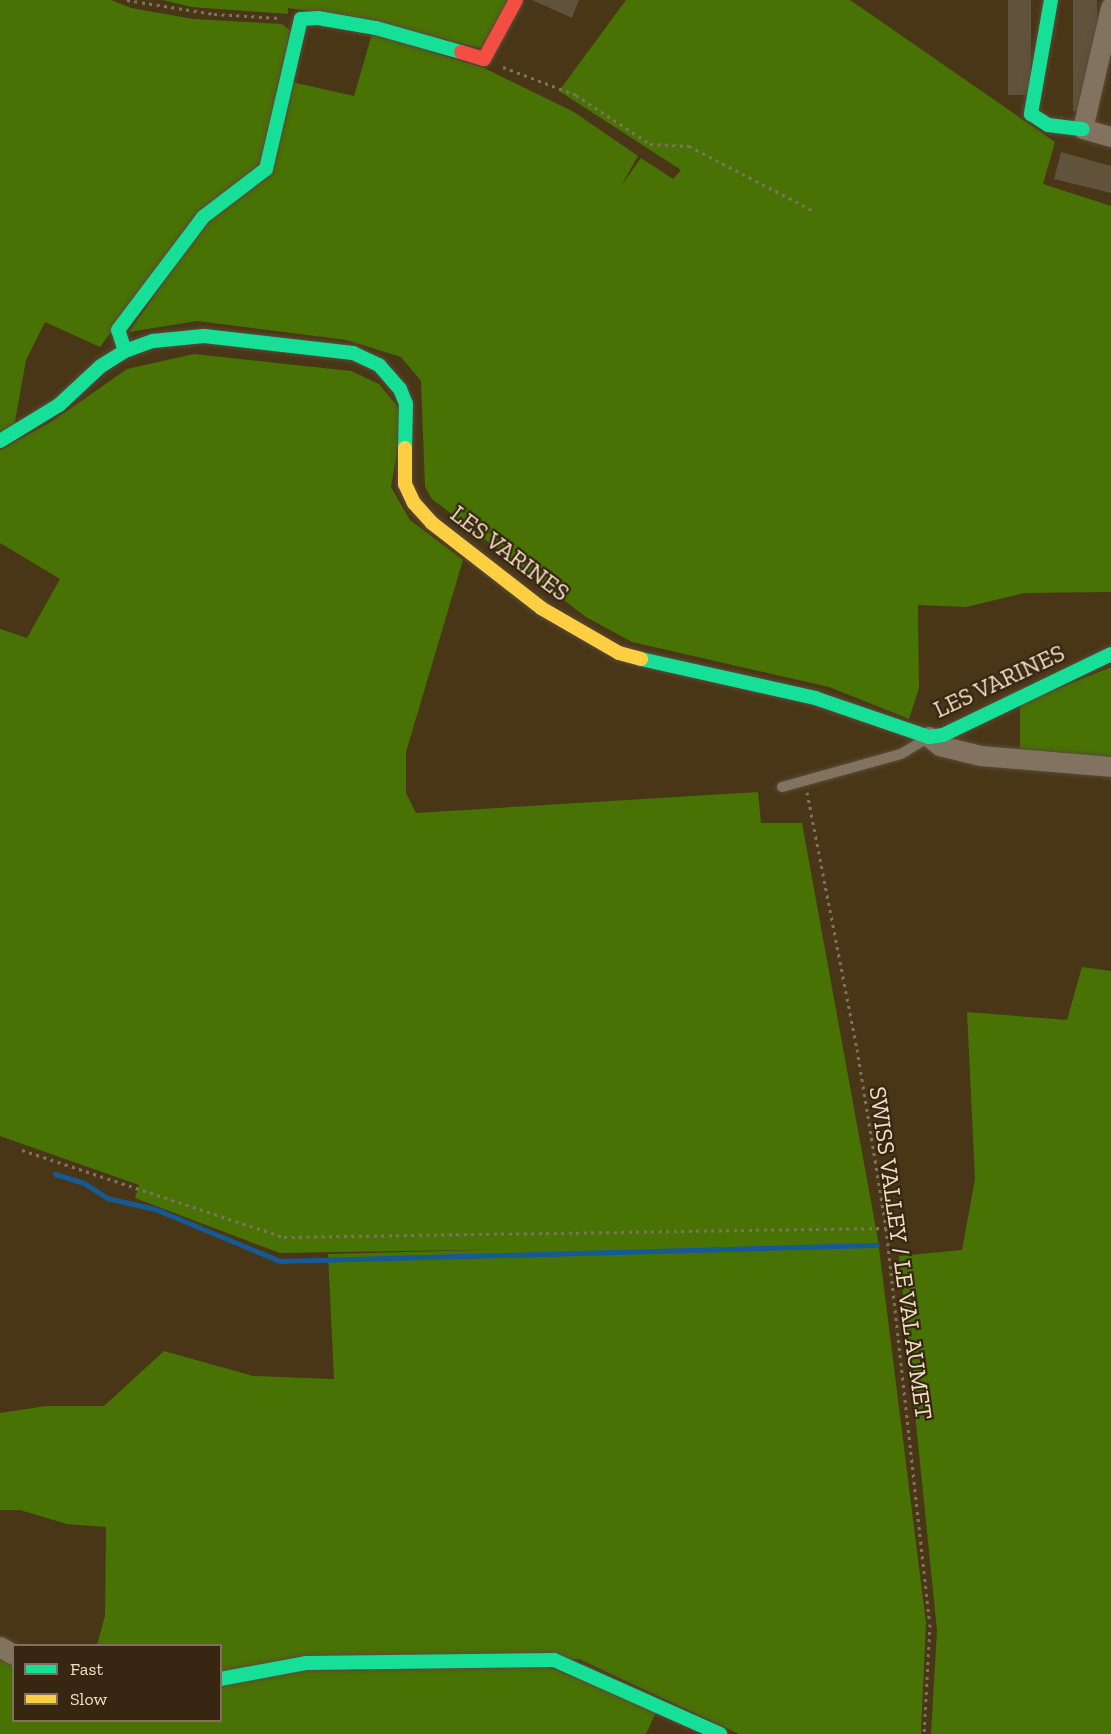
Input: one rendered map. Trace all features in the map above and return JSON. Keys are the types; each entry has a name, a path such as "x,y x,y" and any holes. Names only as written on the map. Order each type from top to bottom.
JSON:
{"street":[{"path":"125,351 118,330 203,217 259,178 266,169 301,20 318,18 376,28 484,59 516,0"},
{"path":"1051,0 1031,114 1048,125 1083,129 1111,136"},
{"path":"1083,129 1111,8"},
{"name":"LES VARINES","path":"0,441 59,405 101,366 125,351 180,336 204,336 352,353 379,365 394,379 406,404 405,484 414,503 432,523 541,608 619,654 673,669 815,698 929,737 943,735 1111,654"},
{"path":"929,737 940,746 981,756 1111,766"},
{"path":"222,1679 306,1663 554,1660 720,1734"}],"lane":[{"path":"782,787 902,754 929,737"}],"path":[{"path":"127,0 214,14 301,20"},
{"path":"484,59 576,95 650,144 689,146 813,211"},
{"name":"SWISS VALLEY / LE VAL AUMET","path":"805,781 857,1049 886,1228 930,1624 924,1734"},
{"path":"22,1150 284,1237 886,1228"}],"green space":[{"path":"0,0 111,0 131,8 193,19 282,24 292,32 259,168 201,209 100,347 45,322 26,360 14,427 0,433"},
{"path":"163,0 508,0 481,48 341,15 288,8 288,14 191,7"},
{"path":"626,0 850,0 1055,142 1043,184 1111,206 1111,592 1024,593 966,607 918,605 919,688 909,719 829,687 632,642 586,617 432,499 425,487 421,381 401,357 346,340 197,321 129,332 207,220 270,176 292,82 354,96 372,34 484,68 574,112 638,156 621,186 641,158 673,179 681,170 559,91"},
{"path":"194,354 351,371 379,384 398,407 401,429 391,487 410,520 463,560 406,752 406,793 416,813 758,792 761,823 802,823 878,1240 926,1623 921,1734 739,1734 579,1659 222,1675 222,1644 97,1644 105,1616 106,1527 67,1524 20,1510 0,1510 0,1413 46,1406 104,1406 164,1351 253,1376 334,1379 328,1254 519,1249 280,1253 135,1198 139,1185 0,1136 0,629 27,638 60,579 0,543 0,450 51,422 127,369"},
{"path":"1111,667 1111,758 1020,755 1020,704"},
{"path":"1082,967 1111,971 1111,1734 931,1734 937,1630 899,1256 962,1250 975,1179 967,1012 1067,1020"},
{"path":"0,1653 12,1660 12,1722 222,1722 222,1686 300,1671 550,1667 656,1712 646,1734 0,1734"}],"building":[{"path":"532,0 579,0 572,18"},
{"path":"1008,0 1031,0 1031,95 1008,95"},
{"path":"1073,0 1097,0 1097,111 1073,111"},
{"path":"1061,152 1111,166 1111,193 1054,179"}],"waterway":[{"path":"55,1174 84,1183 107,1198 155,1209 280,1261 877,1245"}],"traffic: fast":[{"path":"1051,0 1031,114 1048,125 1083,129"},
{"path":"125,351 118,330 203,217 266,169 301,19 318,18 376,28 461,52"},
{"path":"0,441 59,405 101,366 125,351 153,341 204,336 353,353 379,365 400,389 406,404 405,448"},
{"path":"641,659 815,698 929,737 943,735 1111,654"},
{"path":"222,1679 306,1663 554,1660 720,1734"}],"traffic: slow":[{"path":"405,448 405,484 414,503 432,523 541,608 619,653 641,659"}],"traffic: jam":[{"path":"461,52 484,59 516,0"}]}
